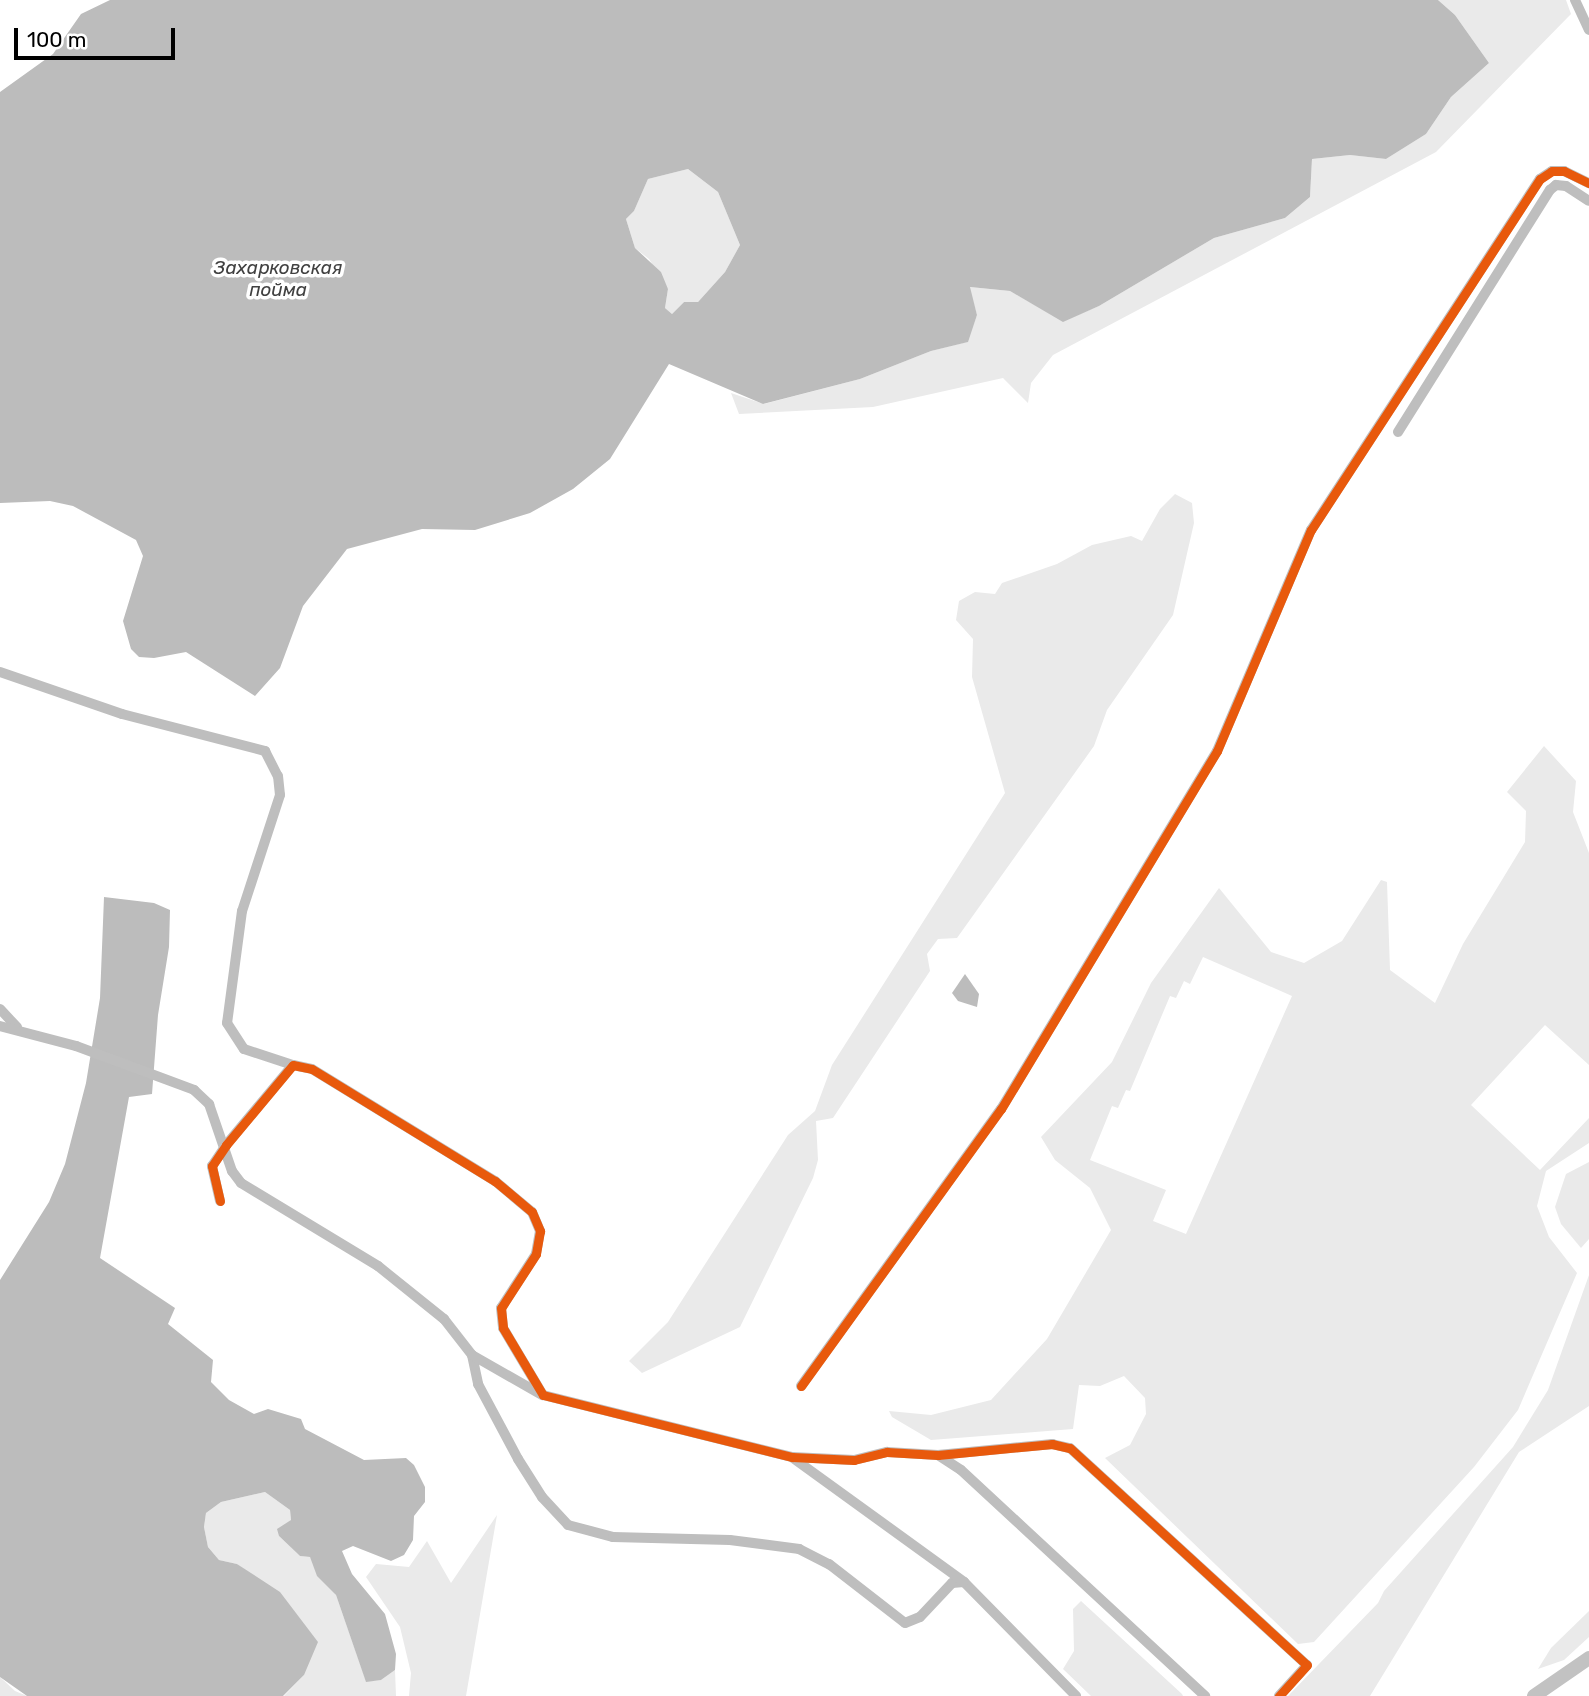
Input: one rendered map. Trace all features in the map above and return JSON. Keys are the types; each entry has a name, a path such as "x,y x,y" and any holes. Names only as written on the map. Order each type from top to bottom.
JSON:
{"main road":[{"path":"1557,1693 1589,1659"},
{"path":"1534,1696 1589,1659"}],"street":[{"path":"1575,0 1589,30"},
{"path":"801,1386 1000,1109 1217,751 1311,530 1540,179 1552,172 1564,171 1589,183"},
{"path":"1398,432 1550,190 1556,185 1566,186 1589,201"},
{"path":"0,672 122,714 265,751 278,776 280,795 242,911 227,1023 244,1049 312,1069 472,1167 532,1212 540,1231 536,1254 501,1308 503,1328 543,1395"},
{"path":"0,1009 17,1027"},
{"path":"0,1026 17,1027 76,1046 194,1090 209,1104 226,1145 232,1171 241,1183 416,1293 444,1319 472,1355 543,1395 792,1457 854,1461 887,1452 938,1455 1052,1444 1070,1448 1307,1665 1279,1696"},
{"path":"220,1200 212,1167 226,1145 293,1065"},
{"path":"472,1355 478,1384 518,1459 542,1497 568,1525 613,1537 730,1540 799,1549 829,1564 905,1623 920,1617 952,1583 964,1582"},
{"path":"938,1455 961,1470 1205,1696"},
{"path":"792,1457 964,1582 1076,1696"}],"shaded area":[{"path":"1438,0 1566,0 1571,14 1436,152 1053,355 1031,383 1028,403 1003,378 873,407 739,414 731,393 764,404 860,379 931,351 967,342 977,315 969,287 1010,291 1063,321 1099,306 1214,238 1285,218 1310,197 1312,159 1350,155 1386,159 1426,134 1451,97 1489,63 1455,15"},
{"path":"688,169 718,192 740,245 725,272 698,302 684,302 672,314 665,308 668,289 649,259 635,248 626,219 634,211 648,179"},
{"path":"1175,494 1192,503 1194,523 1173,615 1107,710 1094,746 957,938 938,939 927,954 930,971 833,1118 816,1121 818,1160 813,1178 740,1327 642,1373 629,1361 668,1322 788,1135 815,1111 832,1065 1005,793 972,677 973,639 956,620 959,601 975,592 995,594 1002,583 1057,564 1092,545 1131,536 1142,541 1160,509"},
{"path":"1544,746 1576,781 1573,812 1589,853 1589,1065 1545,1025 1471,1105 1540,1170 1589,1118 1589,1143 1546,1171 1537,1206 1549,1237 1577,1273 1518,1410 1474,1467 1314,1642 1298,1644 1105,1458 1130,1445 1146,1414 1145,1398 1124,1376 1100,1386 1079,1385 1073,1429 931,1440 892,1417 889,1411 931,1415 991,1400 1047,1339 1111,1230 1090,1188 1055,1160 1041,1137 1112,1062 1151,983 1219,888 1271,952 1304,963 1342,941 1381,880 1387,882 1390,970 1435,1003 1463,944 1525,842 1526,811 1507,792","holes":["1203,957 1292,996 1186,1234 1153,1221 1166,1190 1090,1160 1112,1106 1118,1108 1126,1090 1130,1091 1170,996 1176,998 1184,981 1190,984"]},
{"path":"1589,1162 1589,1239 1581,1248 1561,1224 1555,1207 1566,1174"},
{"path":"1589,1275 1589,1406 1519,1452 1370,1696 1288,1696 1378,1603 1384,1591 1513,1447 1548,1390"},
{"path":"265,1492 290,1510 291,1520 279,1536 300,1556 310,1557 336,1595 366,1681 381,1680 395,1670 396,1696 284,1696 304,1675 251,1574 237,1564 219,1560 208,1547 204,1527 206,1513 221,1502"},
{"path":"497,1515 466,1696 409,1696 411,1673 400,1627 366,1577 376,1564 409,1567 427,1541 451,1583"},
{"path":"1081,1601 1183,1696 1091,1696 1063,1669 1074,1651 1073,1609"},
{"path":"1589,1611 1589,1637 1564,1660 1538,1669 1551,1648"},
{"path":"0,1677 15,1691 27,1696 0,1696"}],"water":[{"name":"Захарковская пойма","path":"110,0 1438,0 1455,15 1489,63 1451,97 1426,134 1386,159 1350,155 1312,159 1310,197 1285,218 1214,238 1099,306 1063,322 1010,291 970,287 977,315 968,342 931,351 860,379 763,404 669,364 610,459 573,489 530,513 475,530 422,529 347,549 303,606 280,668 255,696 186,652 154,658 139,657 131,649 123,621 143,556 136,540 73,506 50,501 0,503 0,92 53,54 81,14","holes":["688,169 718,192 740,245 725,272 698,302 684,302 672,314 665,308 668,289 661,272 635,248 626,219 634,211 648,179"]},
{"path":"104,897 154,903 170,910 169,947 158,1015 152,1094 129,1097 100,1258 175,1308 168,1324 213,1360 211,1382 229,1400 254,1414 268,1409 301,1419 305,1429 364,1460 406,1458 414,1465 425,1487 425,1502 414,1516 413,1540 404,1555 391,1561 353,1546 342,1551 352,1574 385,1614 396,1654 395,1670 381,1680 366,1682 336,1595 317,1576 310,1557 300,1556 279,1536 277,1529 291,1520 290,1510 265,1492 221,1502 206,1513 204,1527 208,1547 219,1560 237,1564 280,1592 318,1642 304,1675 283,1696 27,1696 0,1677 0,1280 49,1202 65,1164 86,1083 100,998"},
{"path":"965,974 979,994 977,1007 958,1001 952,993"}],"cycle path":[{"path":"801,1386 1001,1109 1217,751 1311,530 1540,179 1552,171 1564,171 1589,183"},
{"path":"220,1201 212,1166 226,1145 293,1065 312,1069 495,1181 532,1212 540,1231 536,1254 501,1308 503,1328 543,1395 792,1457 854,1460 887,1452 938,1455 1052,1444 1070,1448 1307,1665 1279,1696"}]}
